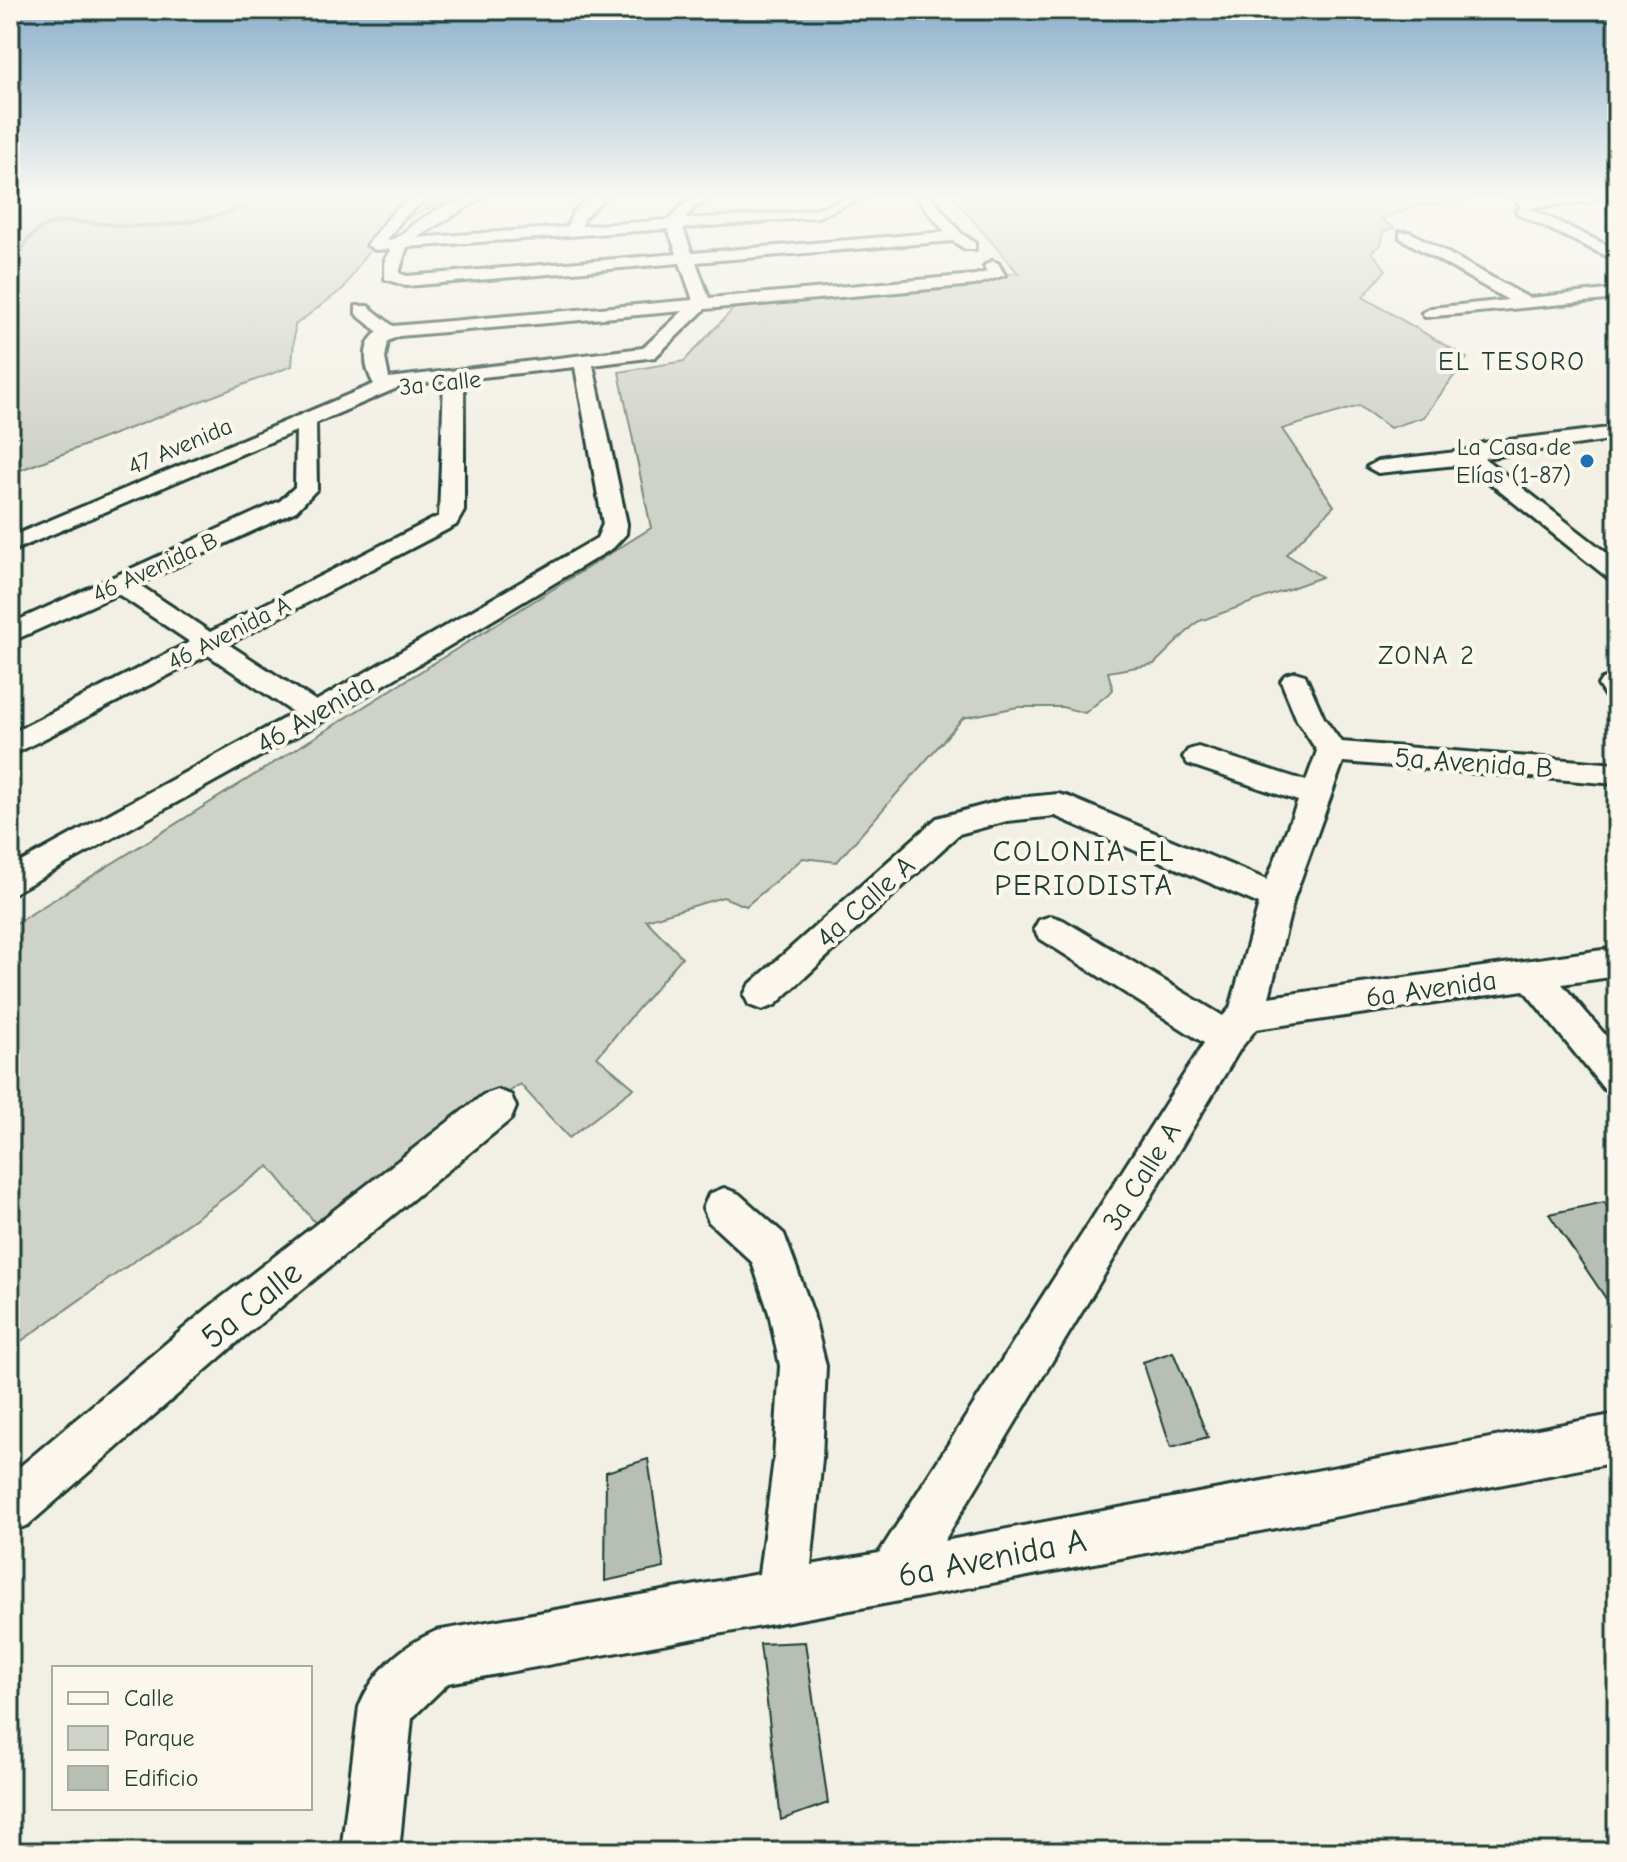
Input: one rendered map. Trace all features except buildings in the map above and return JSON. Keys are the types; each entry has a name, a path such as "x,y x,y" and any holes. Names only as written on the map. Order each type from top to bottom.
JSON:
{"street":[{"path":"704,284 710,301"},
{"path":"381,389 374,349 380,338 390,333 710,301 926,284"},
{"path":"1492,284 1526,303"},
{"path":"1431,313 1617,294"},
{"name":"3a Calle","path":"381,389 454,378 657,357 710,301"},
{"path":"362,310 390,333"},
{"name":"46 Avenida","path":"10,883 315,714 605,543 614,534 615,524 584,365"},
{"name":"46 Avenida A","path":"10,746 448,520 453,511 454,378"},
{"name":"47 Avenida","path":"10,545 381,389"},
{"name":"46 Avenida B","path":"10,634 298,498 306,489 306,422"},
{"path":"1378,467 1471,457 1483,449 1617,433"},
{"path":"1471,457 1617,573"},
{"path":"119,583 315,714"},
{"path":"1295,681 1311,720 1332,751"},
{"name":"5a Avenida B","path":"1332,751 1617,774"},
{"name":"3a Calle A","path":"894,1576 1236,1026 1277,898 1332,751"},
{"path":"1198,757 1317,796"},
{"name":"4a Calle A","path":"762,995 948,826 975,817 1058,805 1277,898"},
{"path":"1051,929 1236,1026"},
{"name":"6a Avenida","path":"1236,1026 1617,962"},
{"path":"1532,974 1617,1077"},
{"name":"5a Calle","path":"10,1507 224,1324 497,1107"},
{"path":"724,1208 769,1249 791,1313 803,1366 798,1459 782,1596"},
{"name":"6a Avenida A","path":"370,1852 386,1707 409,1679 436,1658 894,1576 1617,1438"}],"green space":[{"path":"10,284 347,284 295,325 292,366 10,474"},
{"path":"925,284 1374,284 1363,297 1467,358 1424,417 1390,428 1359,406 1282,429 1334,506 1286,554 1322,577 1197,622 1154,664 1108,672 1113,690 1085,713 1062,707 1018,707 963,718 837,862 803,858 746,906 723,897 646,920 682,957 597,1057 634,1088 569,1138 520,1084 321,1230 269,1166 10,1349 10,927 651,528 619,372 684,361 736,306"}],"place":[{"name":"La Casa de Elías (1-87)","path":"1587,461"}],"district":[{"name":"EL TESORO","path":"1512,361"},
{"name":"ZONA 2","path":"1427,655"},
{"name":"COLONIA EL PERIODISTA","path":"1084,868"}]}
